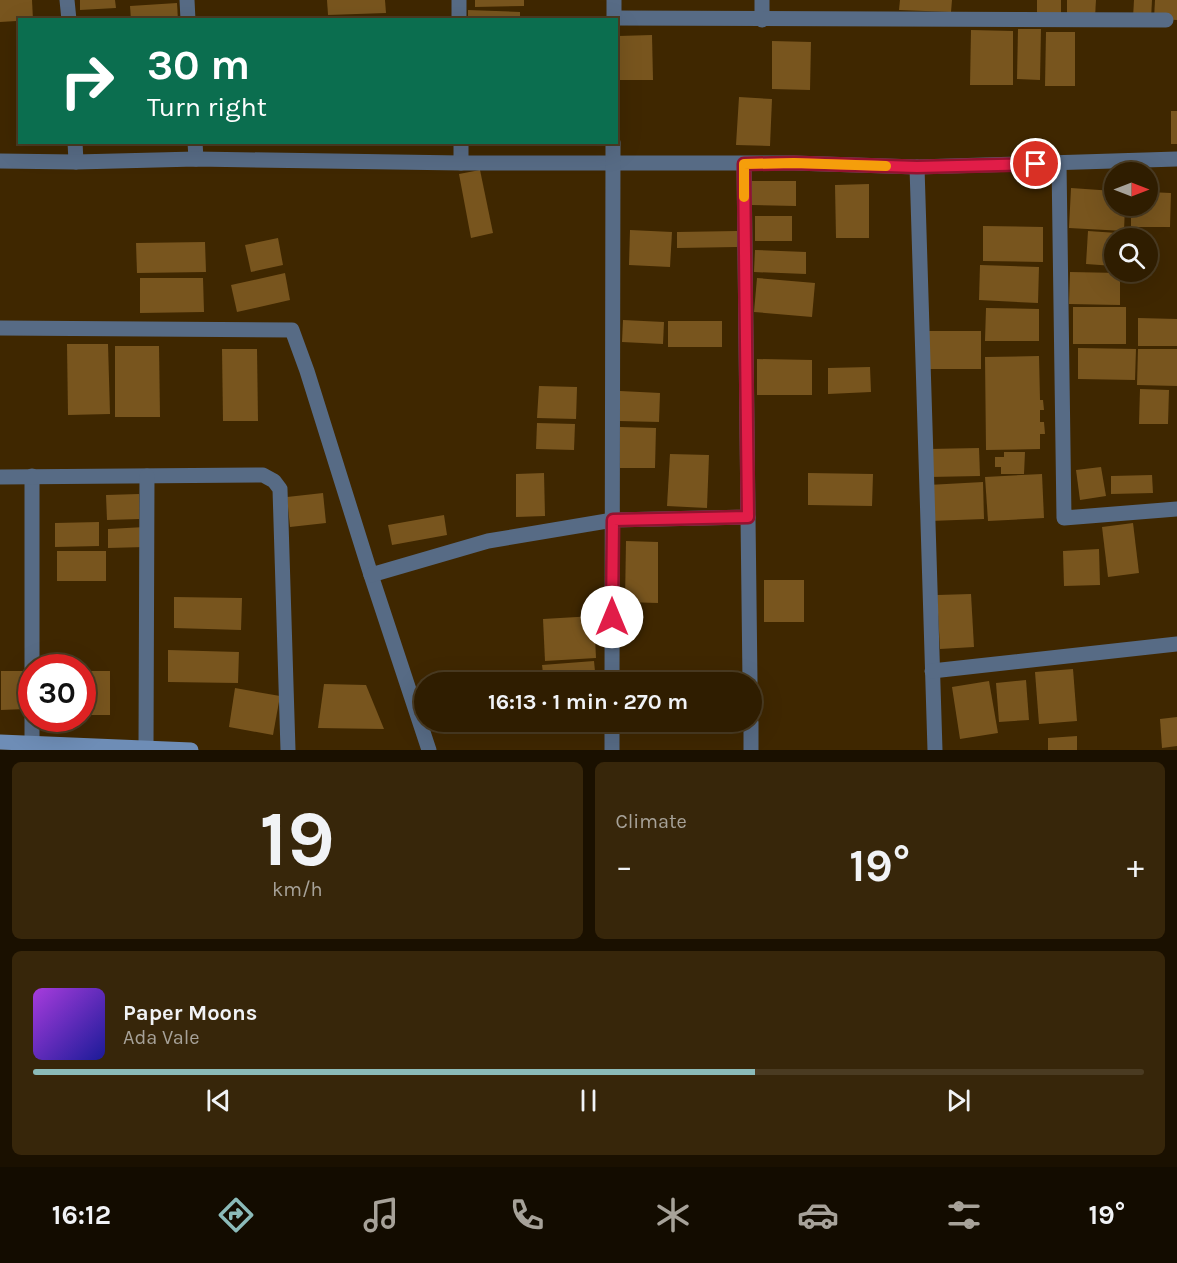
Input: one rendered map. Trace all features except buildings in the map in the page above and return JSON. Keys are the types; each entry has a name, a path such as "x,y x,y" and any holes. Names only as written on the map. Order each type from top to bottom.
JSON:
{"street":[{"path":"68,0 69,18"},
{"path":"187,0 188,18"},
{"path":"459,0 459,18"},
{"path":"614,0 614,18"},
{"path":"762,0 762,20"},
{"path":"618,19 1166,20"},
{"path":"75,144 76,162"},
{"path":"195,144 196,159"},
{"path":"461,144 461,164"},
{"path":"612,672 613,144"},
{"path":"0,161 196,159 461,164 794,163 917,167 1177,159"},
{"path":"1059,163 1064,518 1177,510"},
{"path":"744,164 750,672"},
{"path":"917,167 935,750"},
{"path":"0,328 292,330 429,750"},
{"path":"0,477 262,475 274,481 280,489 288,750"},
{"path":"32,476 32,654"},
{"path":"146,747 147,476"},
{"path":"371,575 488,541 613,520 748,517"},
{"path":"933,672 1177,644"},
{"path":"32,732 32,743"},
{"path":"612,732 612,750"},
{"path":"751,732 751,750"},
{"path":"0,742 32,743 55,747 146,747 191,750"}],"slow traffic":[{"path":"744,197 744,164 886,166"}],"route":[{"path":"612,617 613,520 748,517 744,164 794,163 917,167 1036,164"}]}
